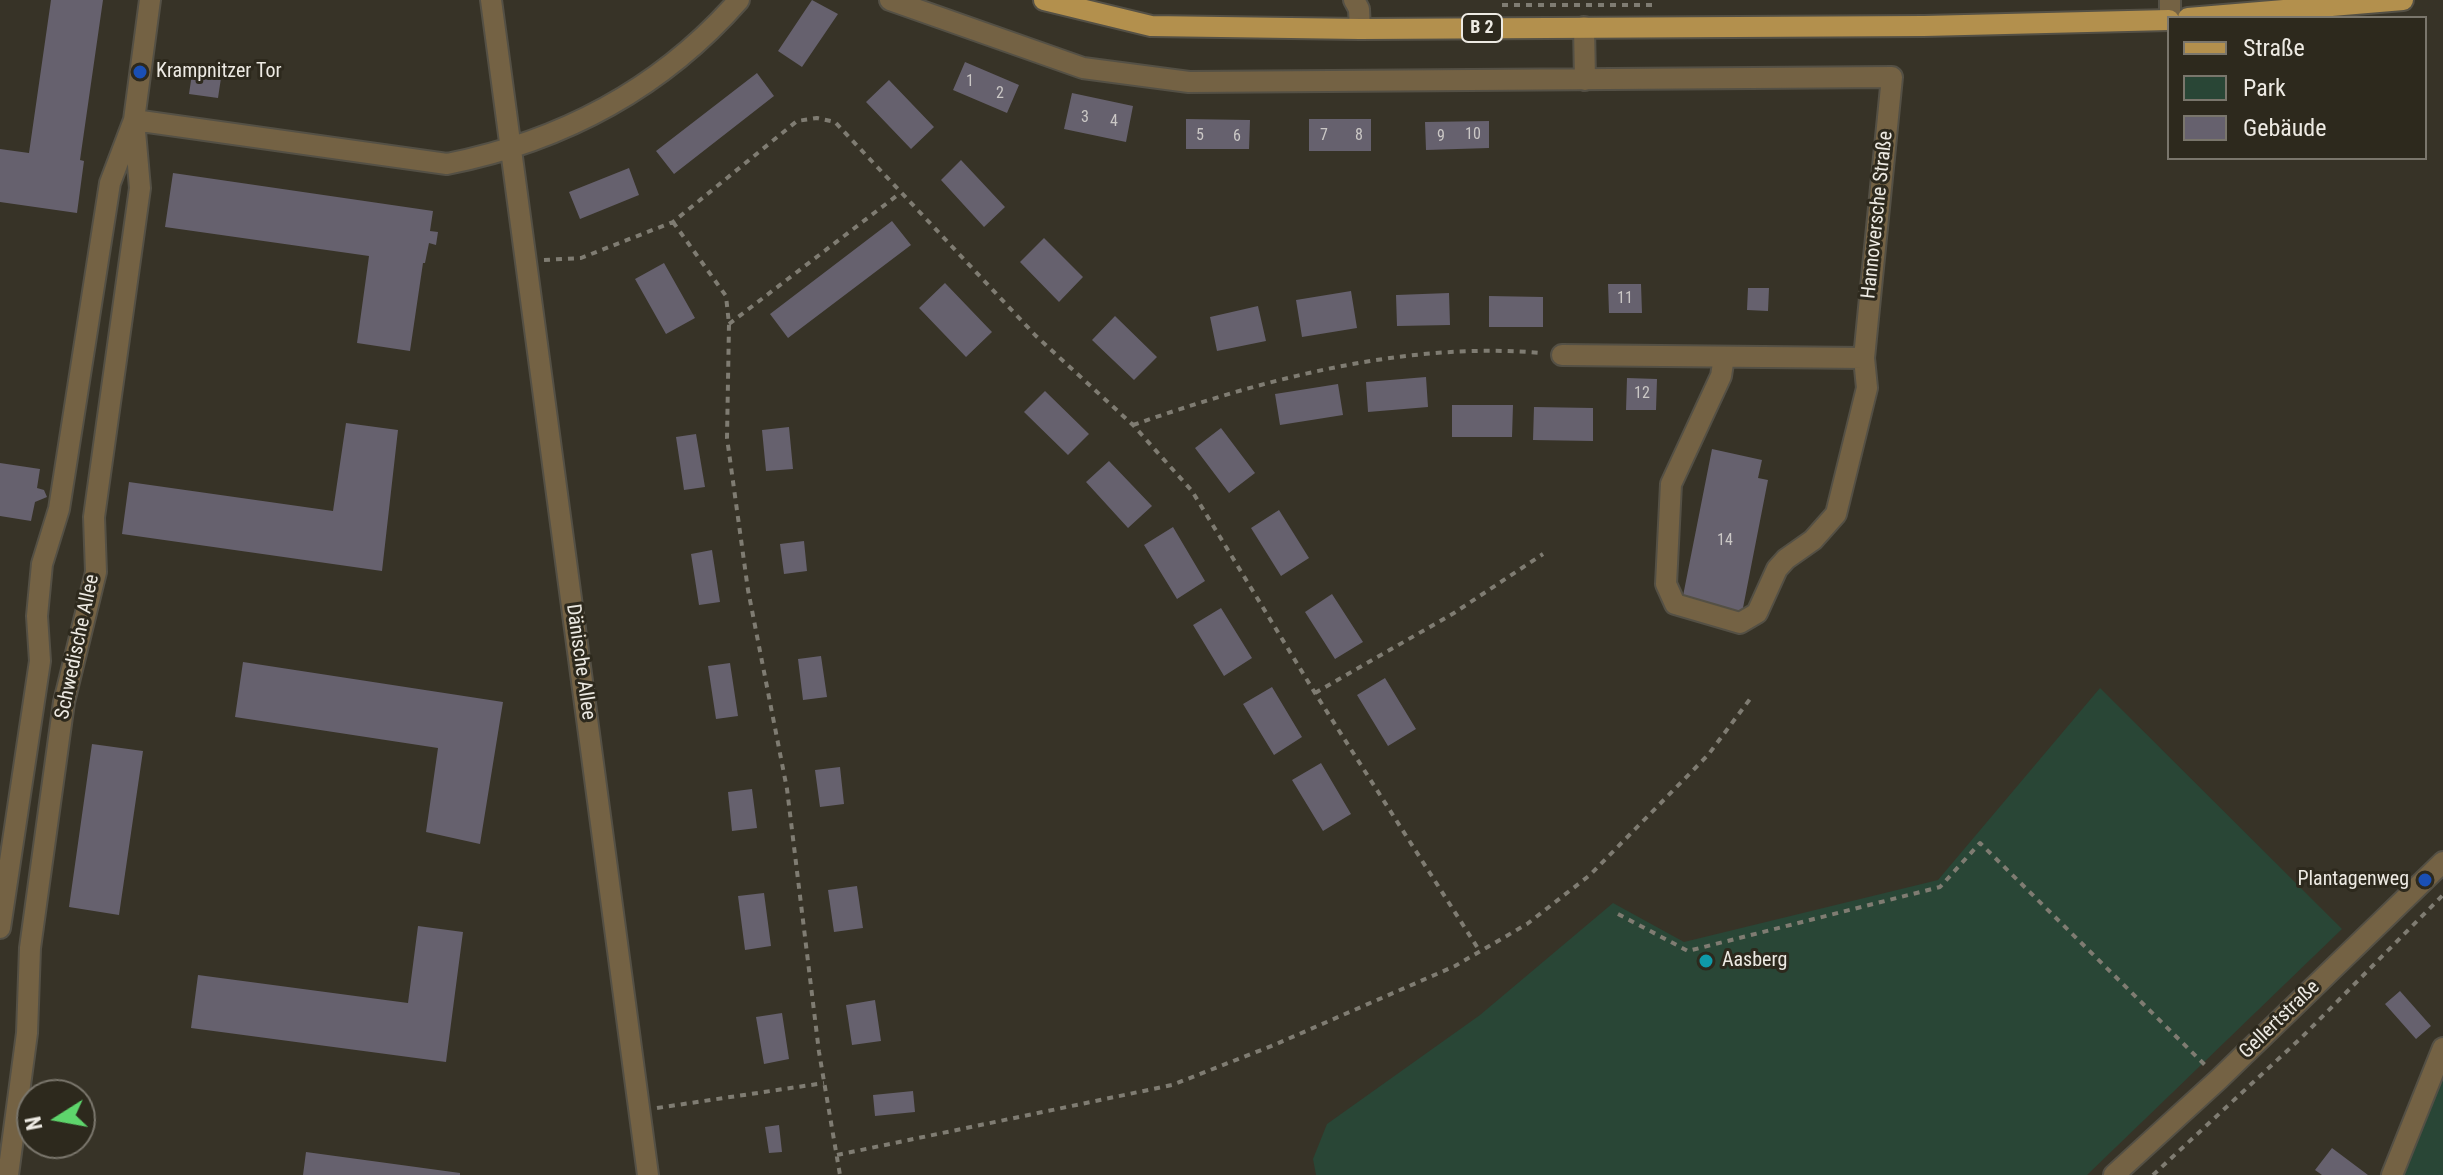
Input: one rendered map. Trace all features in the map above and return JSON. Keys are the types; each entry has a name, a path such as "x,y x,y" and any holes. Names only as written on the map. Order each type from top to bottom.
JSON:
{"main road":[{"name":"B 2","path":"1044,0 1151,26 1360,29 1924,26 2167,19"},
{"path":"2212,16 2403,0"}],"street":[{"name":"Schwedische Allee","path":"8,1175 27,1033 30,948 64,702 96,572 94,517 140,188 134,120 150,0"},
{"name":"Dänische Allee","path":"491,0 648,1175"},
{"path":"134,120 447,164 510,150 555,134 622,100 683,56 739,0"},
{"name":"Hannoversche Straße","path":"890,0 1083,68 1189,82 1892,77 1864,358"},
{"path":"1354,0 1359,9 1360,29"},
{"path":"1584,27 1585,80"},
{"name":"Schwedische Allee","path":"0,928 40,661 37,616 42,564 59,509 110,183 134,120"},
{"path":"1562,355 1864,358 1867,388 1836,514 1830,525 1786,559 1757,613 1740,623 1675,604 1666,584 1671,484 1721,376 1724,357"},
{"name":"Gellertstraße","path":"2114,1175 2219,1079 2443,862"},
{"path":"2392,1175 2443,1048"}],"path":[{"path":"528,262 581,258 673,222 797,121 817,118 835,122 899,194 1036,336 1133,425 1192,491 1315,693 1479,950"},
{"path":"729,324 899,194"},
{"path":"673,222 726,296 729,324 727,438 748,590 787,789 824,1083 840,1175"},
{"path":"1133,425 1246,389 1393,358 1508,350 1562,355"},
{"path":"1315,693 1454,613 1543,554"},
{"path":"837,1155 1172,1085 1274,1045 1455,966 1527,924 1590,875 1708,755 1753,695"},
{"path":"1618,914 1688,951 1940,887 1980,843 2219,1079"},
{"path":"2153,1175 2301,1038 2443,895"},
{"path":"639,1111 824,1083"}],"green space":[{"path":"2100,688 2342,929 2087,1175 1316,1175 1313,1159 1327,1124 1480,1015 1613,903 1684,942 1938,880"},
{"path":"2443,1077 2443,1175 2403,1175"}],"building":[{"path":"51,0 103,0 80,160 84,161 77,213 0,202 0,149 29,153"},
{"path":"812,0 838,14 802,67 778,51"},
{"path":"965,62 1019,85 1007,113 953,90"},
{"path":"757,73 774,96 674,174 656,151"},
{"path":"192,74 221,78 218,98 189,94"},
{"path":"889,80 934,127 911,149 866,102"},
{"path":"1072,93 1133,106 1126,142 1064,129"},
{"path":"1186,119 1250,120 1249,149 1186,149"},
{"path":"1309,119 1371,119 1371,151 1309,151"},
{"path":"1489,121 1489,148 1426,150 1425,122"},
{"path":"961,160 1005,207 984,227 941,180"},
{"path":"629,168 639,195 580,219 569,192"},
{"path":"173,173 433,211 430,231 438,232 436,245 429,243 423,263 410,351 357,343 369,256 165,227"},
{"path":"892,221 911,245 788,338 770,314"},
{"path":"1044,238 1083,277 1059,302 1020,262"},
{"path":"664,263 695,318 666,334 635,279"},
{"path":"945,283 992,332 966,357 919,308"},
{"path":"1608,284 1641,284 1642,313 1609,313"},
{"path":"1748,288 1769,288 1768,311 1747,310"},
{"path":"1351,291 1357,328 1302,337 1296,300"},
{"path":"1449,293 1450,325 1397,326 1396,295"},
{"path":"1489,296 1543,297 1543,327 1489,327"},
{"path":"1258,306 1266,341 1217,351 1210,317"},
{"path":"1115,316 1157,357 1134,380 1092,340"},
{"path":"1426,377 1428,407 1368,412 1366,382"},
{"path":"1627,378 1657,379 1656,410 1626,410"},
{"path":"1338,384 1343,415 1280,425 1275,394"},
{"path":"1045,391 1089,434 1068,455 1024,412"},
{"path":"1452,405 1513,405 1512,437 1452,437"},
{"path":"1534,407 1593,408 1593,441 1533,440"},
{"path":"346,423 398,430 382,571 122,534 129,482 333,511"},
{"path":"789,427 793,469 766,471 762,430"},
{"path":"1221,428 1255,473 1229,493 1195,448"},
{"path":"696,434 705,487 684,490 676,437"},
{"path":"1712,449 1762,460 1758,478 1768,480 1742,613 1682,601"},
{"path":"1109,461 1152,506 1128,528 1086,482"},
{"path":"0,463 40,469 37,488 44,490 47,497 35,502 31,521 0,516"},
{"path":"1279,510 1309,558 1281,576 1251,528"},
{"path":"1173,527 1205,581 1177,599 1144,545"},
{"path":"804,541 807,571 784,574 780,544"},
{"path":"712,550 720,602 699,605 691,554"},
{"path":"1332,594 1363,642 1335,659 1305,612"},
{"path":"1221,608 1252,658 1224,676 1193,625"},
{"path":"821,656 827,697 803,700 798,659"},
{"path":"243,662 503,702 480,844 426,832 438,748 235,717"},
{"path":"730,663 738,716 716,719 708,666"},
{"path":"1385,678 1416,729 1388,746 1357,695"},
{"path":"1272,687 1302,737 1274,755 1243,704"},
{"path":"92,744 143,751 119,915 69,907"},
{"path":"1321,763 1351,814 1323,831 1292,780"},
{"path":"840,767 844,804 820,807 815,770"},
{"path":"752,789 757,828 732,831 728,792"},
{"path":"857,886 863,928 834,932 828,890"},
{"path":"764,893 771,946 745,950 738,896"},
{"path":"418,926 463,932 446,1062 191,1028 198,975 408,1003"},
{"path":"2400,991 2431,1026 2416,1039 2385,1004"},
{"path":"875,1000 881,1041 852,1045 846,1005"},
{"path":"782,1013 789,1059 764,1064 756,1017"},
{"path":"913,1091 915,1112 875,1116 873,1095"},
{"path":"779,1125 782,1152 769,1153 765,1127"},
{"path":"2332,1148 2368,1175 2322,1175 2315,1170"},
{"path":"306,1152 460,1173 460,1175 303,1175"}],"place":[{"name":"Krampnitzer Tor","path":"140,72"},
{"name":"Plantagenweg","path":"2425,880"},
{"name":"Aasberg","path":"1706,961"}]}
